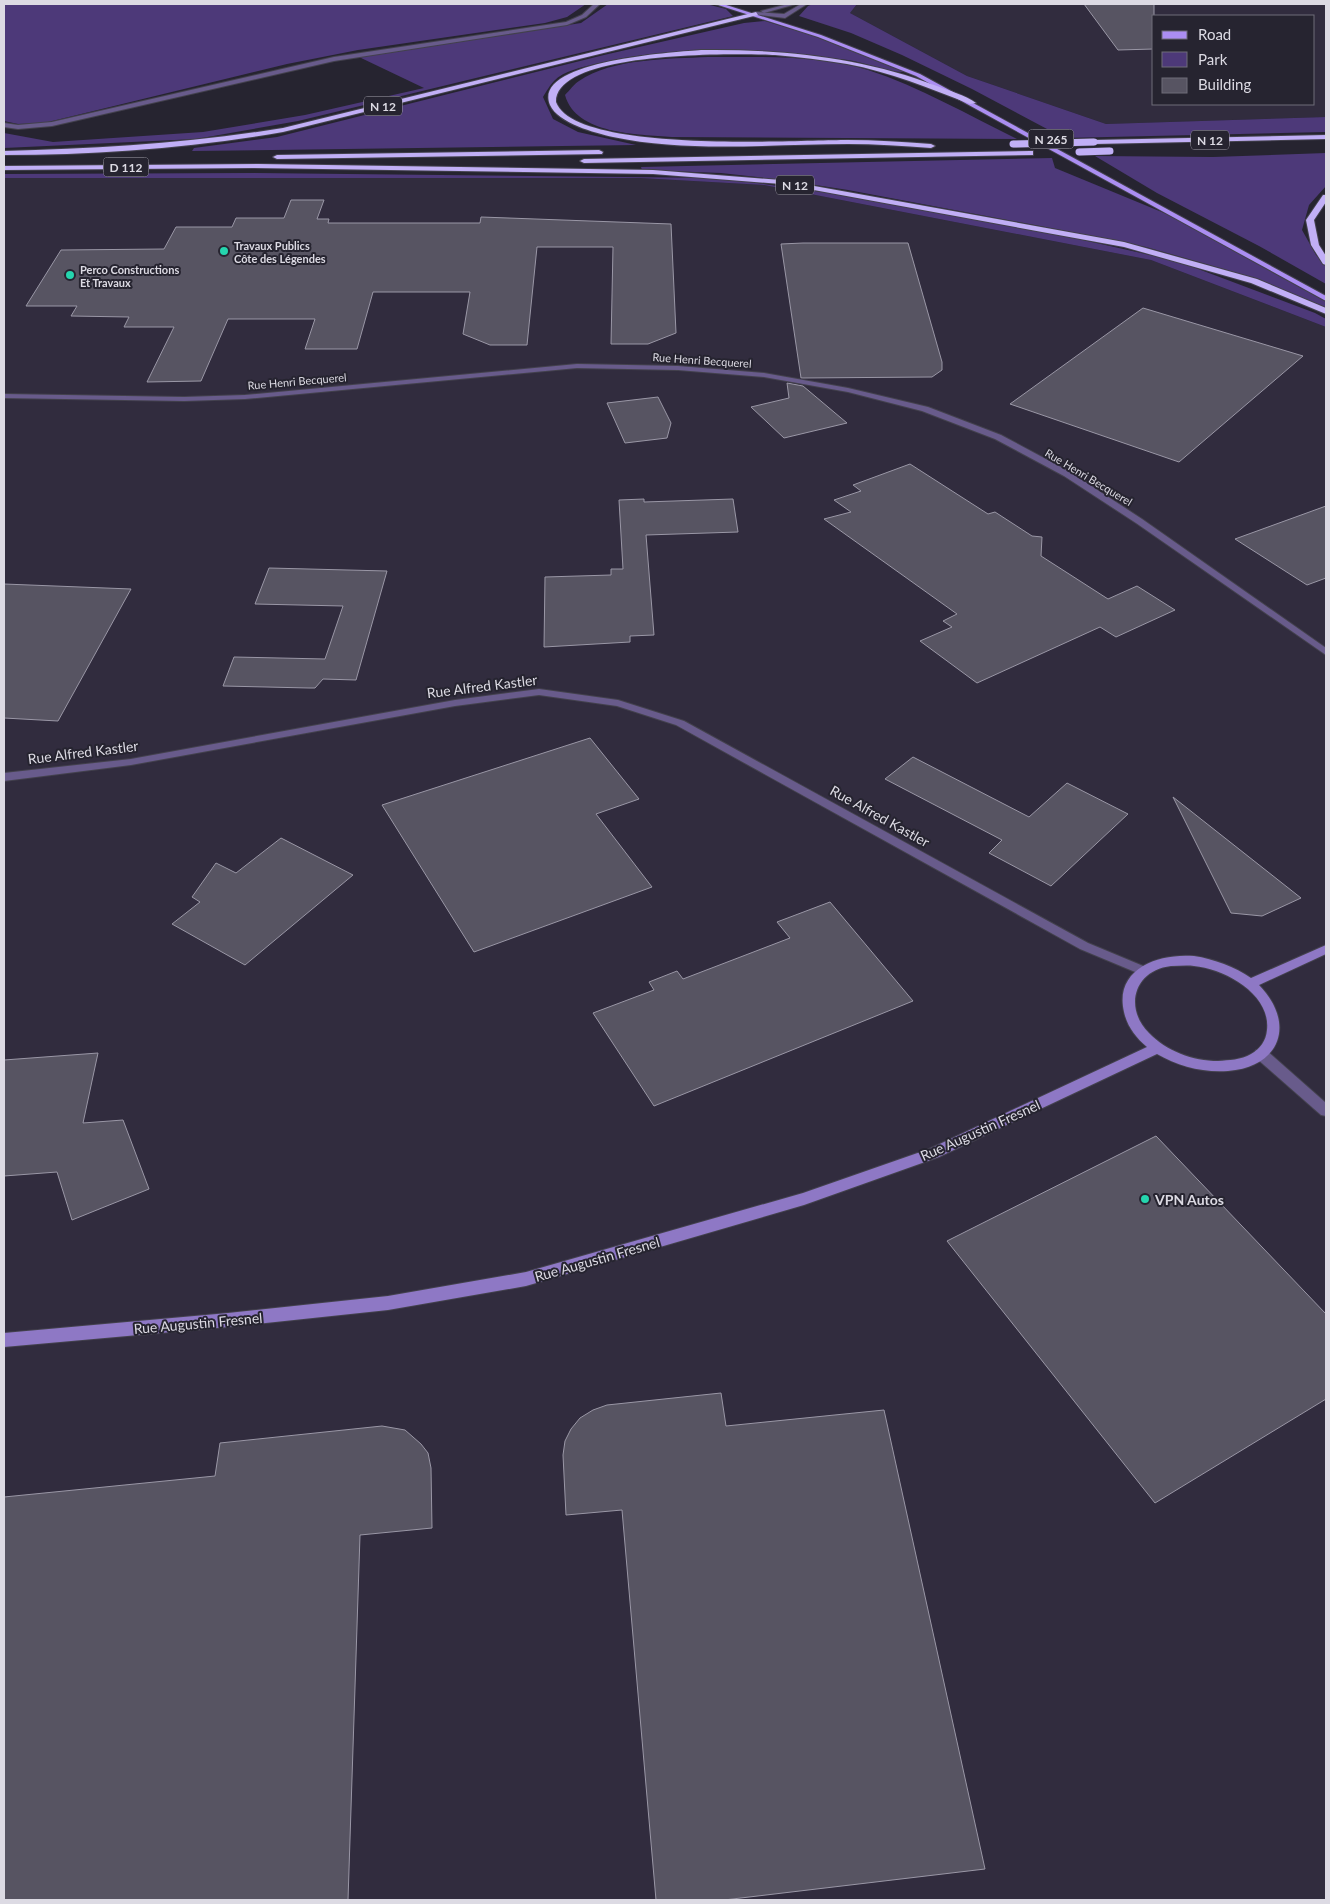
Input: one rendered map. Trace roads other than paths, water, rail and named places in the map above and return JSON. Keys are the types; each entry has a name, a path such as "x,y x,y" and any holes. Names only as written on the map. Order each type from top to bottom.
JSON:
{"highway":[{"name":"N 12","path":"4,153 147,148 214,142 283,130 757,11"},
{"path":"931,146 870,142 652,141 606,134 582,127 565,118 553,106 552,96 557,86 570,76 589,68 646,57 728,53 803,56 874,68 911,79 972,103"},
{"name":"N 12","path":"1004,144 1326,138"},
{"path":"270,157 940,145"},
{"name":"N 12","path":"579,162 1120,151"},
{"name":"D 112","path":"4,158 125,158"},
{"path":"249,166 569,162"},
{"name":"N 12","path":"249,166 653,172 725,176 781,182 846,192 1124,245 1254,281 1326,311"},
{"name":"D 112","path":"4,168 249,166"},
{"path":"1326,197 1310,220 1315,245 1326,262"}],"main road":[{"path":"718,4 757,11"},
{"path":"742,4 750,6"},
{"path":"765,10 793,19"},
{"name":"N 265","path":"757,11 918,75 1326,299"},
{"name":"N 265","path":"896,57 1090,160"},
{"path":"1225,234 1326,290"}],"street":[{"path":"4,125 18,127 52,124 334,58 567,23 584,16 597,4"},
{"path":"757,11 793,4"},
{"path":"757,11 785,16 804,4"},
{"name":"Rue Henri Becquerel","path":"4,396 184,399 245,397 577,366 678,368 764,375 848,390 926,409 998,437 1058,470 1139,521 1326,652"},
{"name":"Rue Alfred Kastler","path":"4,777 131,762 455,703 539,692 618,703 680,723 1084,946 1144,971"},
{"path":"1250,984 1326,949"},
{"path":"1195,961 1224,969 1250,984 1266,1001 1274,1020 1272,1038 1261,1054 1240,1065 1212,1067 1183,1061 1157,1048 1140,1033 1130,1016 1127,998 1132,983 1144,971 1167,962 1195,961"},
{"name":"Rue Augustin Fresnel","path":"4,1340 379,1304 526,1280 804,1199 934,1153 1157,1048"},
{"path":"1261,1054 1326,1111"}],"place":[{"name":"Travaux Publics Côte des Légendes","path":"224,251"},
{"name":"Perco Constructions Et Travaux","path":"70,275"},
{"name":"VPN Autos","path":"1145,1199"}]}
